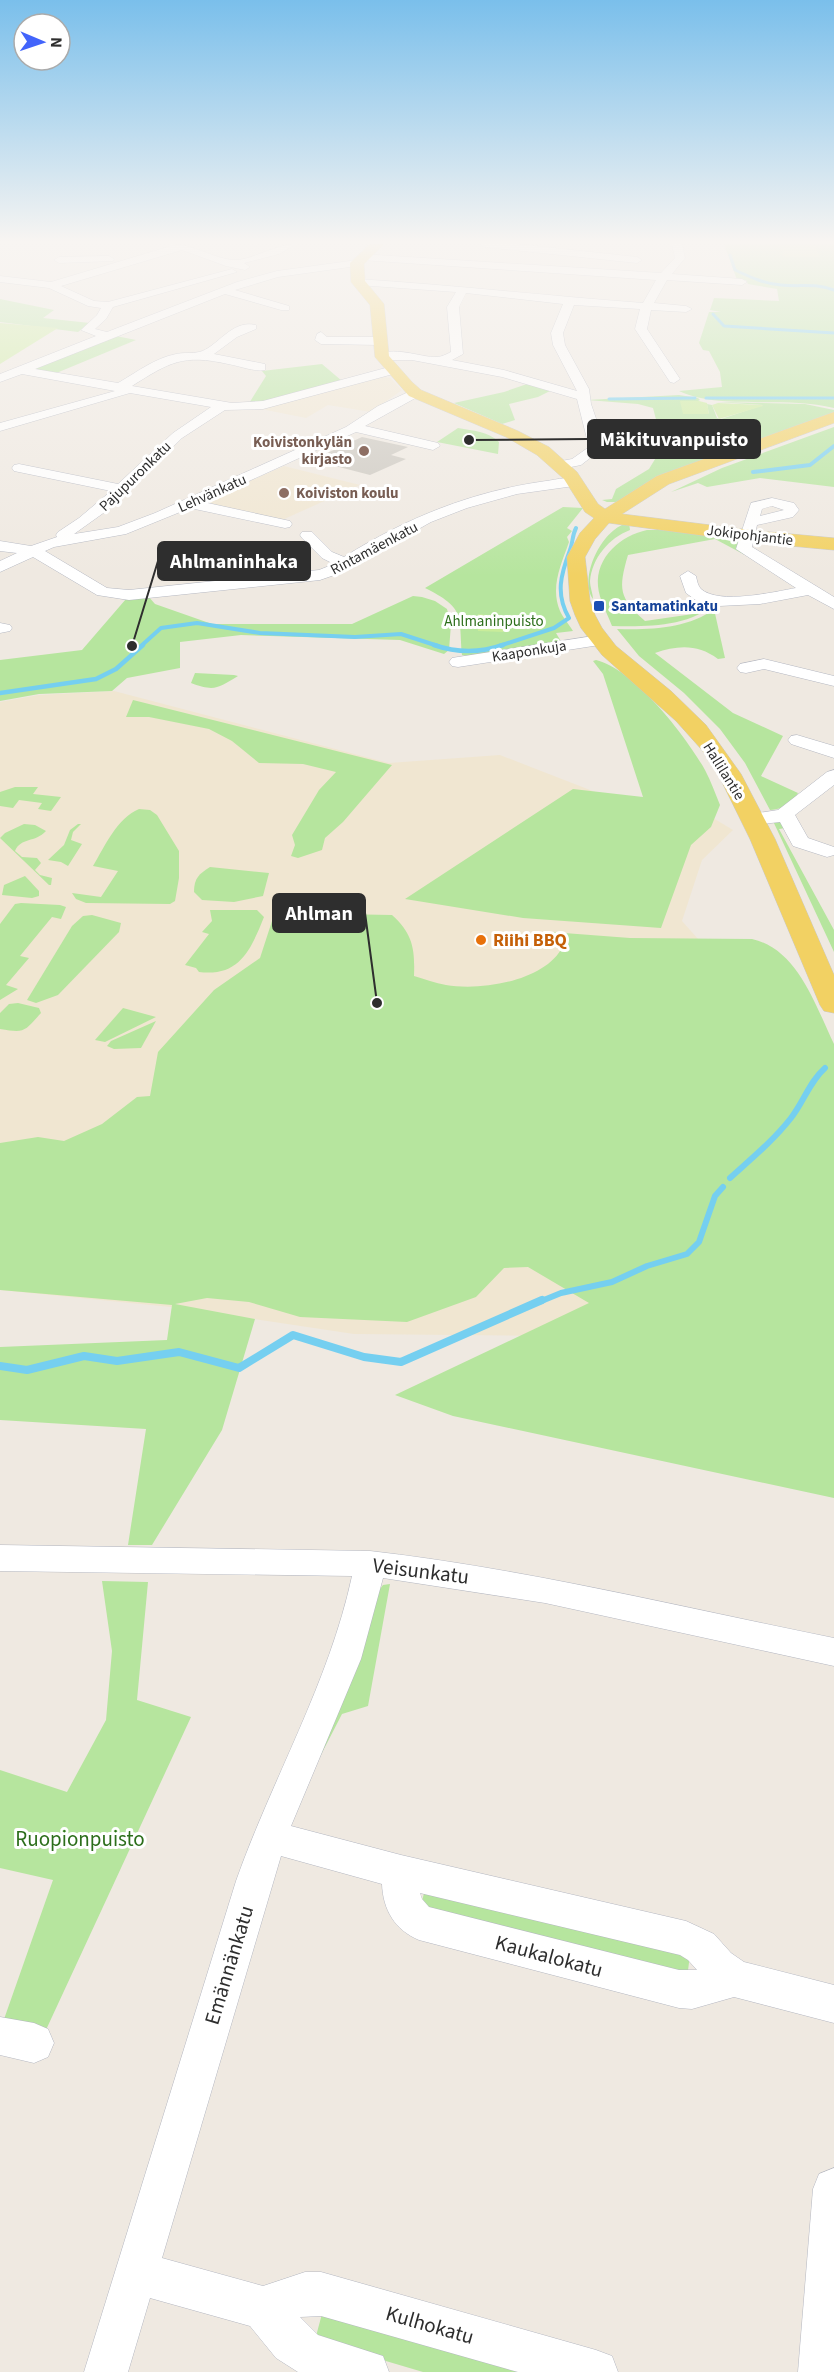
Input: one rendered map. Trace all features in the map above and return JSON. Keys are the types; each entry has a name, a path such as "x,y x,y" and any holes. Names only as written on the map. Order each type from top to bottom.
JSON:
{"main road":[{"path":"382,357 415,393 512,434 543,452 561,465 591,508 616,515"},
{"name":"Hallilantie","path":"834,417 724,457 671,483 616,515 588,558 578,568 577,586 581,606 600,640 693,726 715,753 752,819 776,869 834,1005"},
{"name":"Jokipohjantie","path":"616,515 666,523 749,529 834,544"}],"street":[{"path":"0,378 60,355"},
{"path":"201,357 205,355"},
{"path":"440,361 455,355"},
{"path":"561,465 586,456 596,448 597,435 582,396 583,389 564,355"},
{"path":"658,355 674,379"},
{"path":"382,357 412,356 440,361 504,374 582,396"},
{"path":"0,427 124,388 174,358 201,357 261,368"},
{"path":"21,370 209,402 220,407 263,405 393,370"},
{"name":"Lehvänkatu","path":"0,567 50,543 125,529 189,503 355,428 383,409 415,393"},
{"name":"Pajupuronkatu","path":"50,543 87,521 180,433 220,407"},
{"path":"355,428 433,446"},
{"path":"19,468 120,489"},
{"name":"Rintamäenkatu","path":"0,546 33,551 103,592 123,596 330,573 430,518 470,502 543,485 579,488"},
{"path":"189,503 285,524"},
{"path":"749,529 744,547 746,550 834,604"},
{"path":"307,535 327,555 345,563"},
{"path":"688,576 687,582 698,594 720,602 742,601 809,590"},
{"name":"Kaaponkuja","path":"458,662 600,640"},
{"path":"746,668 764,664 834,681"},
{"path":"797,740 834,752"},
{"path":"752,819 778,817 785,814 834,776"},
{"path":"785,814 800,842 827,851"},
{"name":"Veisunkatu","path":"0,1558 370,1564 420,1569 526,1586 834,1652"},
{"name":"Emännänkatu","path":"105,2372 269,1837 349,1645 361,1609 370,1564"},
{"path":"269,1837 401,1872 686,1939 701,1947 718,1966 734,1978 834,2004"},
{"name":"Kaukalokatu","path":"401,1872 400,1892 404,1905 410,1915 419,1922 679,1989 692,1990 734,1978"},
{"path":"820,2372 834,2189"},
{"path":"136,2272 264,2308 292,2342 306,2353 367,2372"},
{"name":"Kulhokatu","path":"264,2308 305,2294 321,2294 596,2372"}],"shaded area":[{"path":"383,377 390,378 402,390 371,412 328,405 306,418 261,409"},
{"name":"Koiviston koulu","path":"284,466 360,485 282,520 211,504 207,500"},
{"path":"114,691 389,763 500,755 639,809 673,794 733,830 702,860 682,921 828,1085 789,1155 548,1336 354,1334 181,1308 0,1290 0,702 39,695"}],"green space":[{"path":"0,355 15,355 0,364"},
{"path":"70,355 101,355 54,374 35,369"},
{"path":"711,355 834,355 834,408 815,404 715,400 679,391 722,387 720,372"},
{"path":"322,364 342,381 248,405 266,376 262,371"},
{"path":"527,384 550,391 538,397 509,404 515,420 502,424 454,403 504,392"},
{"path":"679,395 698,398 709,414 707,404 712,405 717,418 721,419 763,405 716,402 805,404 834,410 834,414 620,502 602,500 612,499 616,489 649,469 663,446 653,408 638,404 587,400"},
{"path":"680,401 707,403 709,414 683,414"},
{"path":"718,403 763,406 719,419 712,405"},
{"path":"834,427 834,487 760,478 707,487 698,483 671,492 722,468"},
{"path":"458,428 480,432 494,438 499,442 498,454 437,442"},
{"name":"Ahlmaninpuisto","path":"563,507 583,508 567,528 572,531 567,537 569,542 556,585 560,611 573,631 556,633 562,643 462,655 460,621 457,614 447,601 425,588"},
{"path":"629,523 630,530 615,538 594,564 590,581 593,599 589,589 589,578 596,553 611,533"},
{"path":"647,530 739,540 737,547 745,555 715,539 628,555 623,576 623,592 630,606 645,621 700,613 709,601 715,603 705,611 693,617 680,621 666,624 612,626 598,586 601,566 612,549 620,542"},
{"path":"148,596 155,604 212,624 352,624 413,596 422,597 435,601 447,609 451,624 449,650 444,654 400,640 241,635 180,642 180,668 127,678 112,691 39,694 0,701 0,660 82,650 126,599"},
{"path":"714,609 725,658 718,659 703,651 688,647 672,648 655,653 733,713 783,736 761,776 798,793 790,803 779,808 770,810 745,763 720,729 684,693 639,656 617,629 667,627 692,621"},
{"name":"Ahlmaninpuisto","path":"478,614 504,617 503,632 478,631"},
{"path":"596,660 626,676 658,706 705,770 720,805 711,827 691,845 661,928 523,918 405,899 573,789 643,797 603,674 593,661"},
{"path":"195,673 238,676 221,686 211,688 191,683"},
{"path":"133,700 392,765 343,822 325,838 322,850 298,858 291,856 295,845 292,835 319,790 336,772 303,764 259,763 232,741 209,729 149,717 126,717"},
{"path":"15,787 38,787 33,794 61,797 51,811 38,809 42,803 19,800 13,808 0,806 0,792"},
{"path":"139,809 150,810 157,815 179,851 179,878 175,901 170,904 86,903 76,899 72,893 101,897 118,871 93,866 118,826 131,813"},
{"path":"773,821 779,821 786,828 779,829 834,930 834,952"},
{"path":"24,824 35,825 46,831 21,844 15,851 22,857 37,858 41,863 35,870 40,875 52,878 51,885 49,885 0,838"},
{"path":"81,824 73,832 71,840 82,844 68,866 61,862 48,860 64,845 70,830"},
{"path":"210,867 269,873 263,896 234,902 202,900 194,892 195,883 200,874"},
{"path":"25,876 39,891 39,896 32,898 2,895 4,885"},
{"path":"15,904 66,907 61,919 52,917 20,956 29,958 6,985 18,989 0,1000 0,924"},
{"path":"210,910 257,910 264,917 249,950 234,965 225,970 199,972 196,968 185,965 209,934 202,932 212,921"},
{"path":"285,913 392,915 411,942 414,976 446,985 494,985 512,981 543,968 555,958 563,946 551,932 630,938 752,939 782,954 804,981 834,1044 834,1498 453,1416 395,1395 589,1303 528,1267 504,1268 476,1297 407,1322 300,1317 249,1302 207,1298 175,1304 255,1319 222,1430 152,1545 128,1545 146,1429 0,1420 0,1347 167,1340 172,1305 0,1290 0,1143 38,1137 64,1141 102,1124 137,1097 150,1096 158,1052 214,990 260,958 272,921"},
{"path":"92,915 121,923 119,932 58,995 36,1003 27,1000 72,926 83,916"},
{"path":"18,1003 39,1008 41,1013 24,1030 0,1029 0,1013 9,1004"},
{"path":"123,1008 156,1017 105,1042 95,1040"},
{"path":"156,1021 141,1048 114,1049 107,1046 111,1041"},
{"name":"Ruopionpuisto","path":"102,1581 148,1582 137,1700 191,1717 45,2032 3,2022 53,1880 0,1868 0,1770 67,1792 106,1720 112,1651"},
{"path":"390,1584 368,1706 342,1714 293,1809 380,1589 383,1585"},
{"path":"425,1890 690,1955 687,1978 419,1911"},
{"path":"323,2310 534,2372 423,2372 315,2340"}],"building":[{"name":"Koivistonkylän kirjasto","path":"362,437 408,447 391,455 406,459 370,475 312,460"}],"waterway":[{"path":"609,399 695,398"},
{"path":"706,398 834,398"},
{"path":"753,472 810,465 834,446"},
{"path":"499,646 554,628 569,618 562,601 561,584 576,528"},
{"path":"141,646 161,628 197,623 260,633 355,637 401,634 438,646"},
{"path":"0,693 96,679 116,669 143,645"},
{"path":"434,645 451,650 468,651 486,650 503,645"},
{"path":"730,1178 762,1150 784,1126 815,1079 825,1068"},
{"path":"539,1302 561,1293 612,1282 647,1266 687,1254 699,1242 715,1196 723,1187"},
{"path":"0,1366 27,1370 84,1356 117,1361 179,1352 239,1368 293,1335 364,1357 401,1362 542,1300"}],"place":[{"name":"Mäkituvanpuisto","path":"469,440"},
{"name":"Koivistonkylän kirjasto","path":"364,451"},
{"name":"Koiviston koulu","path":"284,493"},
{"name":"Santamatinkatu","path":"599,606"},
{"name":"Ahlmaninhaka","path":"132,646"},
{"name":"Riihi BBQ","path":"481,940"},
{"name":"Ahlman","path":"377,1003"}]}
